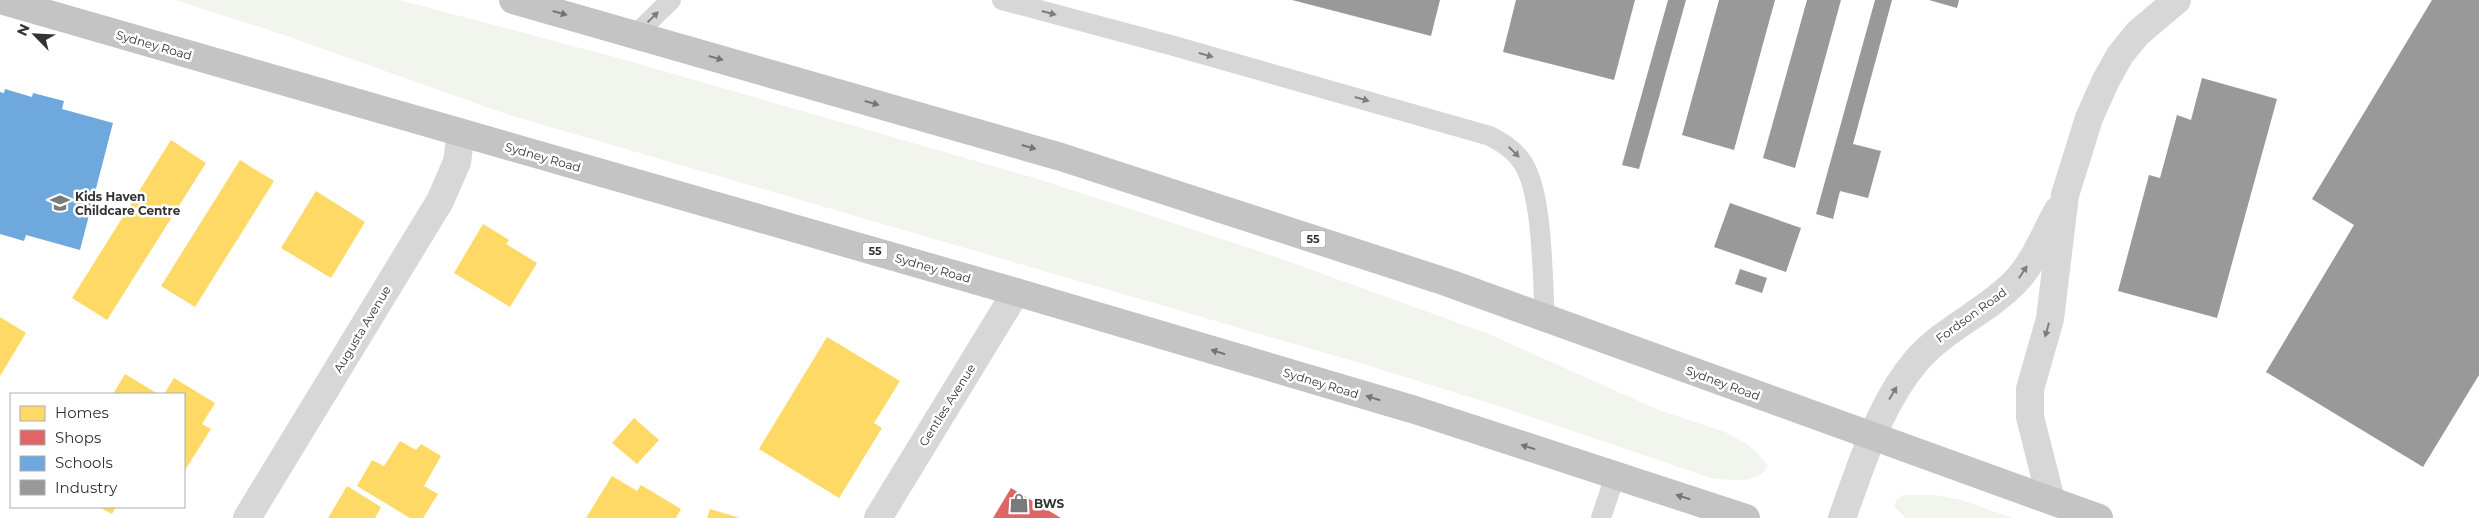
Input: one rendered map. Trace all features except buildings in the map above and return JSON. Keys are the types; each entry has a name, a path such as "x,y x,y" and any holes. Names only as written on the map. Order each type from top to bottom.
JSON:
{"highway":[{"name":"Sydney Road","path":"0,0 1016,292 1415,410 1615,476 1709,512 1746,518"},
{"name":"Sydney Road","path":"513,0 1061,157 1446,282 2099,518"}],"street":[{"name":"Fordson Road","path":"2051,500 2030,417 2030,389 2050,318 2066,195 2089,118 2106,80 2120,55 2138,33 2177,0"},
{"name":"Augusta Avenue","path":"247,518 440,201 457,162 461,133"},
{"name":"Fordson Road","path":"1842,518 1872,437 1892,396 1921,355 1946,333 2001,296 2017,281 2034,255 2066,195"},
{"name":"Gentles Avenue","path":"878,518 1016,292"}],"lane":[{"path":"635,35 671,0"},
{"path":"1002,0 1260,70 1490,136 1505,144 1521,160 1530,180 1539,222 1545,318"},
{"path":"1601,518 1615,476"}],"shaded area":[{"path":"175,0 399,0 622,59 1038,179 1268,254 1486,333 1661,411 1723,431 1747,444 1768,466 1763,472 1750,479 1711,478 1511,410 1370,366 509,115 281,34"},
{"path":"1904,495 1935,495 1961,500 2013,518 1906,518 1894,506 1897,499"}],"place":[{"name":"Kids Haven Childcare Centre","path":"60,203"},
{"name":"BWS","path":"1019,503"}]}
